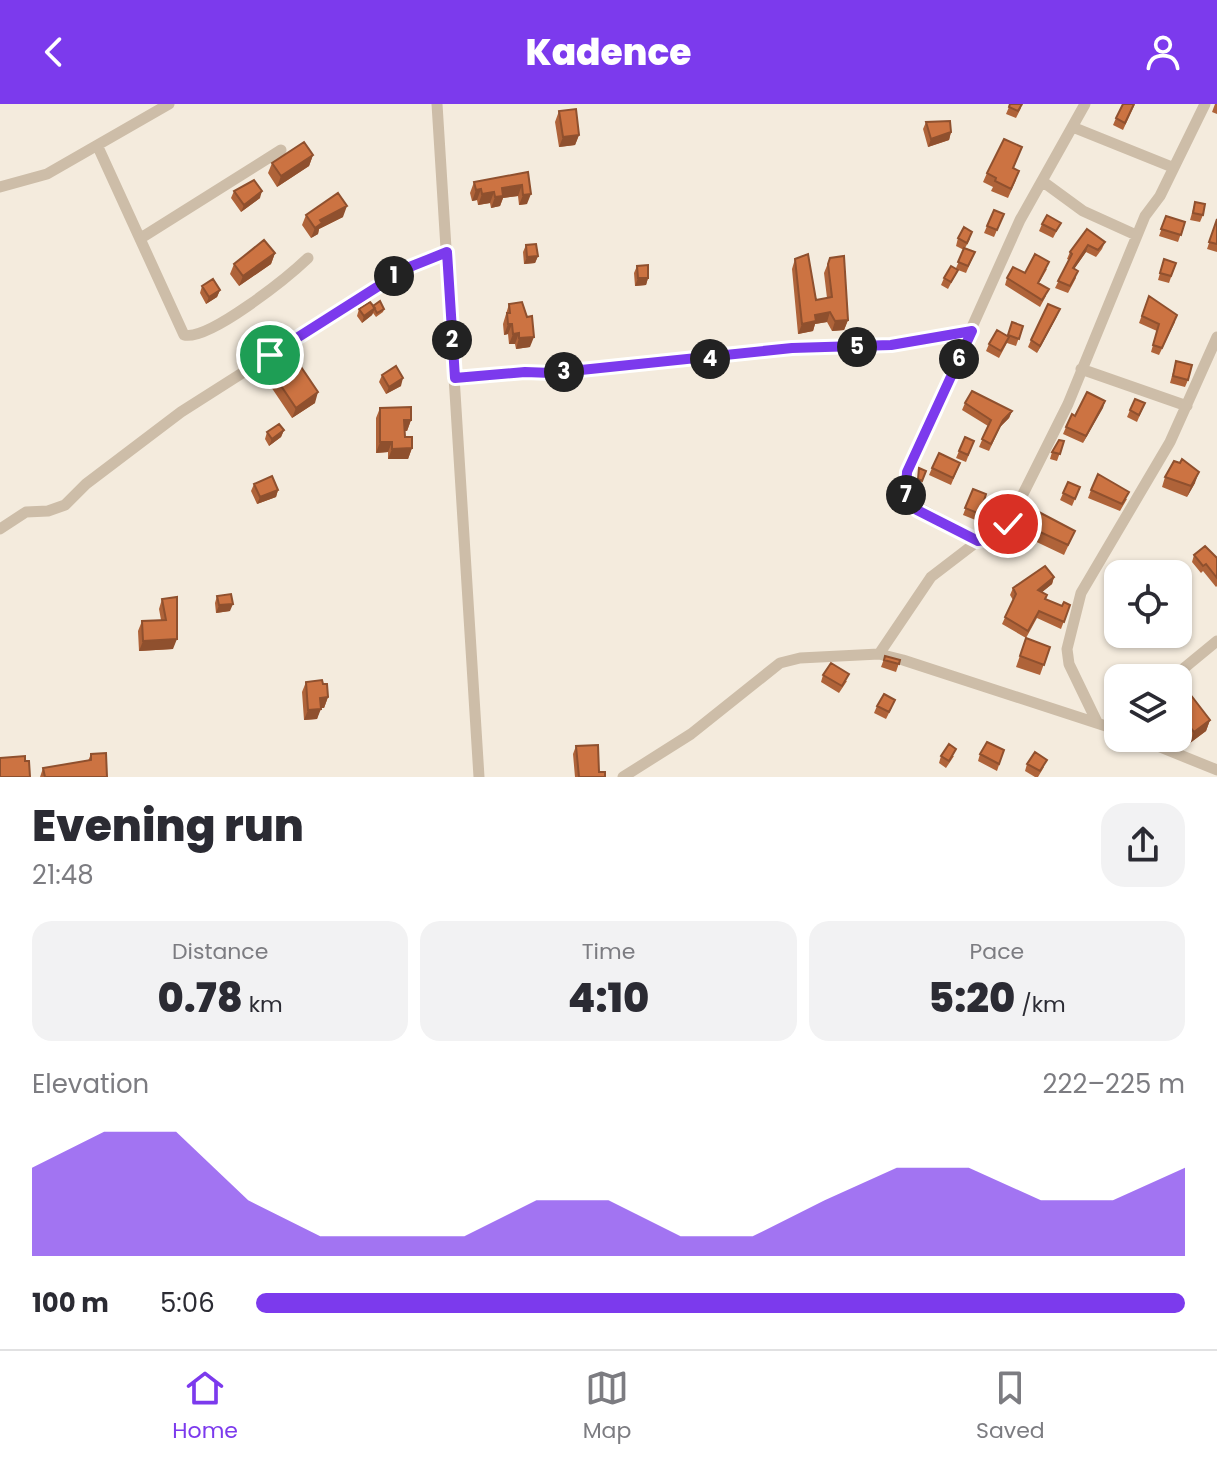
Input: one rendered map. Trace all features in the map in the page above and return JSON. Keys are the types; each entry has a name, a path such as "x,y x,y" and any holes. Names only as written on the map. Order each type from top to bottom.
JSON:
{"street":[{"path":"0,187 47,174 169,104"},
{"path":"437,104 479,777"},
{"path":"978,541 917,510 906,494 907,472 1020,220 1075,128 1085,104"},
{"path":"879,654 931,577 978,541 996,537 1008,524 1068,404 1121,280 1136,235 1160,196 1205,104"},
{"path":"1075,128 1172,167"},
{"path":"98,147 176,321 188,337 269,293 308,258"},
{"path":"141,238 281,150"},
{"path":"1042,181 1083,211 1136,235"},
{"path":"0,529 26,512 48,511 65,505 86,484 181,412 407,268 447,252"},
{"path":"455,378 552,373 792,348 891,345 972,331"},
{"path":"1104,721 1069,664 1067,649 1081,593 1152,475 1217,337"},
{"path":"1081,369 1187,406"},
{"path":"1189,664 1217,641"},
{"path":"623,777 691,734 780,663 800,658 879,654 1104,725"},
{"path":"1173,752 1217,770"}],"building":[{"path":"1010,104 1022,104 1018,111 1009,107"},
{"path":"1123,104 1134,104 1125,123 1116,118"},
{"path":"576,109 579,135 563,137 559,111"},
{"path":"950,121 951,132 931,139 926,122"},
{"path":"1004,139 1022,147 1013,168 1019,171 1011,189 987,173"},
{"path":"304,142 313,155 281,176 272,163"},
{"path":"528,172 531,194 523,195 522,185 502,188 503,196 495,197 494,192 482,194 481,189 476,190 474,182"},
{"path":"254,180 262,191 244,205 234,191"},
{"path":"338,193 347,206 320,220 322,223 315,228 306,215"},
{"path":"1195,202 1205,204 1203,215 1193,213"},
{"path":"994,210 1004,214 997,230 987,226"},
{"path":"1047,215 1061,223 1056,231 1042,224"},
{"path":"1166,216 1185,222 1181,235 1161,229"},
{"path":"1217,219 1217,244 1209,242"},
{"path":"964,227 972,232 967,243 958,238"},
{"path":"1087,229 1105,242 1098,250 1088,245 1073,268 1078,271 1070,286 1058,281 1072,254 1070,252"},
{"path":"264,240 275,253 243,276 234,264"},
{"path":"536,244 538,256 527,257 526,245"},
{"path":"964,248 975,252 968,266 958,262"},
{"path":"808,254 816,300 832,297 828,264 830,258 844,256 848,320 835,321 830,312 815,315 816,321 802,324 795,259"},
{"path":"1035,254 1049,262 1038,283 1049,289 1042,300 1007,278 1013,267 1025,273"},
{"path":"1164,259 1176,263 1171,276 1160,273"},
{"path":"648,265 648,278 638,278 637,266"},
{"path":"951,266 958,270 951,282 944,278"},
{"path":"213,279 220,290 209,297 202,286"},
{"path":"1149,296 1177,315 1162,348 1153,345 1159,324 1142,316"},
{"path":"380,301 384,309 377,313 373,306"},
{"path":"370,302 375,308 364,316 359,309"},
{"path":"522,302 527,317 532,316 534,337 519,338 519,333 513,334 512,324 508,324 509,304"},
{"path":"1048,304 1060,309 1040,346 1031,340"},
{"path":"1012,322 1023,326 1019,339 1008,335"},
{"path":"997,330 1009,337 1001,351 989,344"},
{"path":"281,359 289,371 299,364 318,392 296,408 269,368"},
{"path":"1176,361 1192,365 1188,380 1173,376"},
{"path":"396,366 403,378 389,387 382,375"},
{"path":"972,391 1012,411 1003,420 991,444 982,439 991,420 965,403"},
{"path":"1087,392 1105,401 1086,436 1066,427"},
{"path":"1135,399 1145,403 1139,415 1130,410"},
{"path":"411,407 411,420 404,420 405,437 412,437 412,448 392,449 392,442 380,442 380,408"},
{"path":"279,424 284,430 272,439 267,432"},
{"path":"965,437 974,441 968,455 959,451"},
{"path":"1059,440 1064,441 1060,454 1052,452"},
{"path":"939,453 960,463 953,478 932,468"},
{"path":"1182,459 1199,472 1191,486 1165,477 1174,461 1180,463"},
{"path":"919,468 926,471 922,481 918,479"},
{"path":"1098,474 1129,492 1122,504 1091,490"},
{"path":"272,476 278,490 260,497 254,484"},
{"path":"1068,482 1080,487 1075,499 1063,493"},
{"path":"973,489 986,494 980,514 965,508"},
{"path":"1035,510 1075,531 1068,545 1027,526"},
{"path":"1205,546 1217,558 1217,578 1194,555"},
{"path":"1045,566 1054,577 1038,590 1047,595 1045,599 1062,606 1064,602 1070,605 1064,622 1039,611 1028,631 1005,617 1016,594 1013,588"},
{"path":"231,594 233,604 219,605 217,596"},
{"path":"177,597 177,639 143,641 142,621 166,620 162,599"},
{"path":"1026,638 1050,647 1044,665 1020,656"},
{"path":"885,656 900,660 899,664 884,660"},
{"path":"831,663 849,674 842,686 823,675"},
{"path":"322,680 323,684 327,684 328,697 320,698 321,709 308,710 306,682"},
{"path":"884,694 895,700 889,712 877,706"},
{"path":"1192,697 1210,720 1194,732 1192,729"},
{"path":"987,742 1004,750 999,764 980,754"},
{"path":"949,744 956,749 949,761 941,756"},
{"path":"598,745 599,772 605,772 605,777 579,777 576,746"},
{"path":"1035,752 1047,760 1040,771 1027,764"},
{"path":"106,753 107,777 45,777 43,768 91,760 91,754"},
{"path":"25,756 25,761 29,761 30,777 0,777 0,758"}],"route":[{"path":"270,355 422,259 447,252 455,378 525,372 542,374 743,356 773,349 891,345 972,331 907,472 906,494 917,510 978,541 996,537 1008,524"}]}
